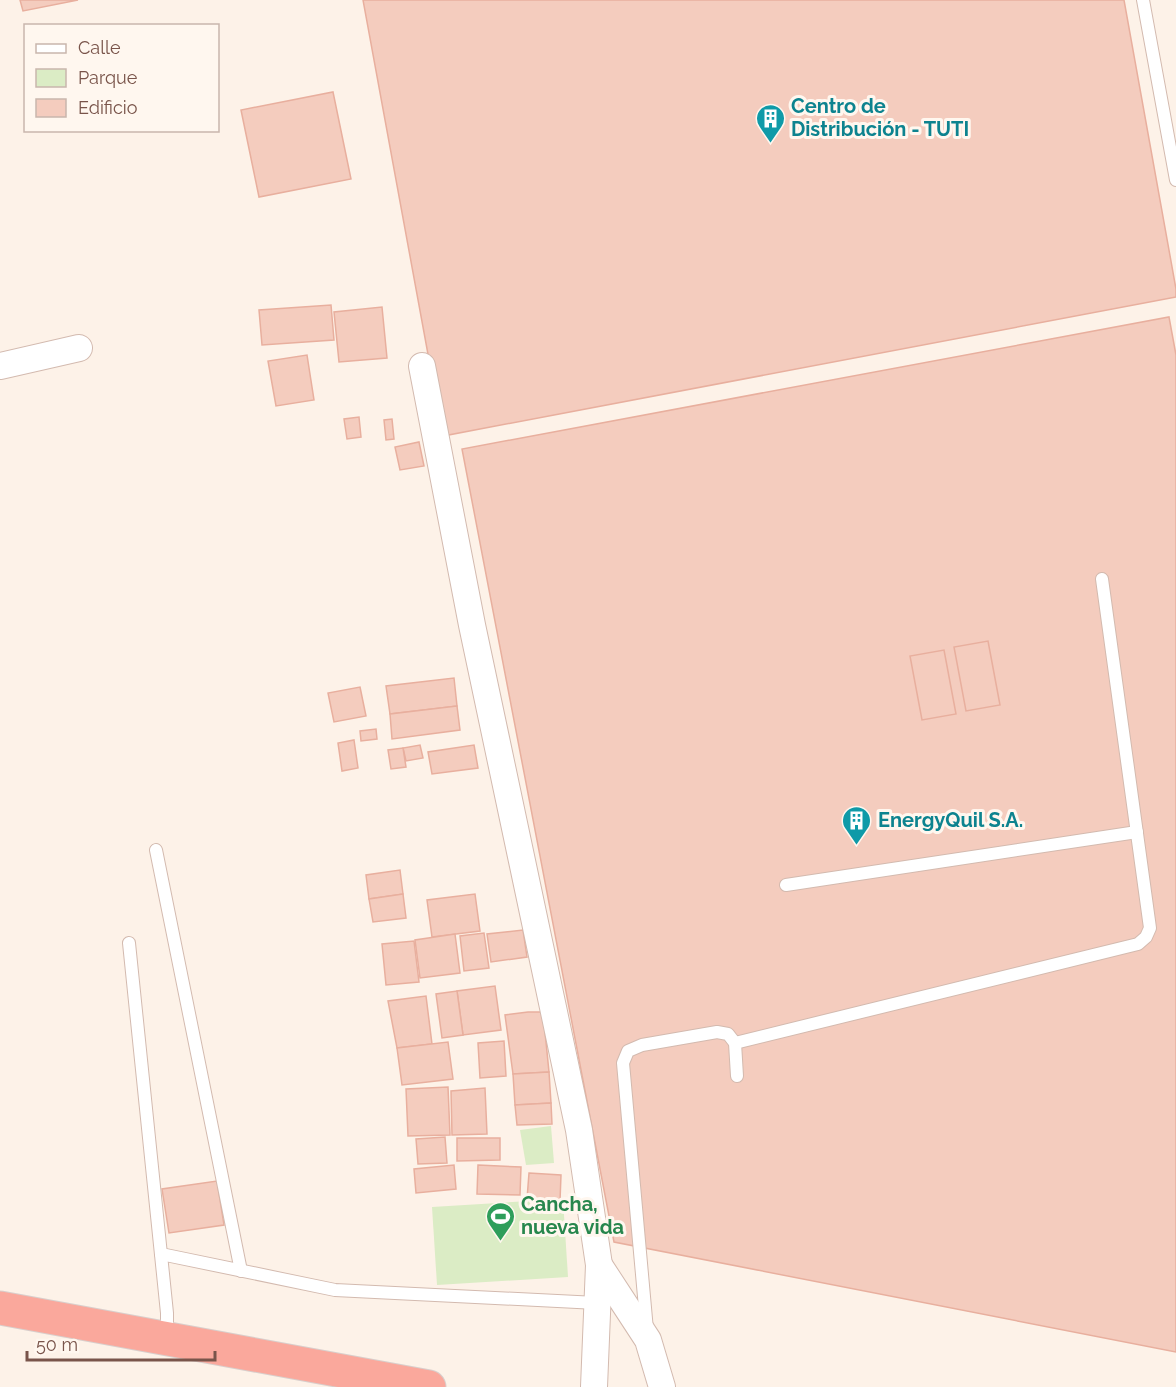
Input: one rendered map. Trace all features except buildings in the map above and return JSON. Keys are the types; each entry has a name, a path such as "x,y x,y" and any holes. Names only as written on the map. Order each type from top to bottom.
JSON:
{"highway":[{"path":"0,1308 429,1387"}],"street":[{"path":"0,366 79,348"},
{"path":"422,366 472,626 579,1130 599,1265 594,1387"},
{"path":"599,1265 648,1340 662,1387"}],"lane":[{"path":"1143,0 1176,180"},
{"path":"735,1043 1138,944 1146,937 1149,928 1102,579"},
{"path":"786,885 1137,832"},
{"path":"156,850 241,1271"},
{"path":"129,943 167,1313 166,1338"},
{"path":"648,1340 623,1063 628,1051 642,1045 717,1032 728,1034 735,1043 737,1076"},
{"path":"161,1254 335,1290 597,1303"}],"green space":[{"path":"551,1126 554,1163 526,1165 520,1130"},
{"name":"Cancha, nueva vida","path":"563,1199 568,1277 437,1285 432,1207"}],"place":[{"name":"Centro de Distribución - TUTI","path":"770,144"},
{"name":"EnergyQuil S.A.","path":"857,846"},
{"name":"Cancha, nueva vida","path":"500,1242"}]}
